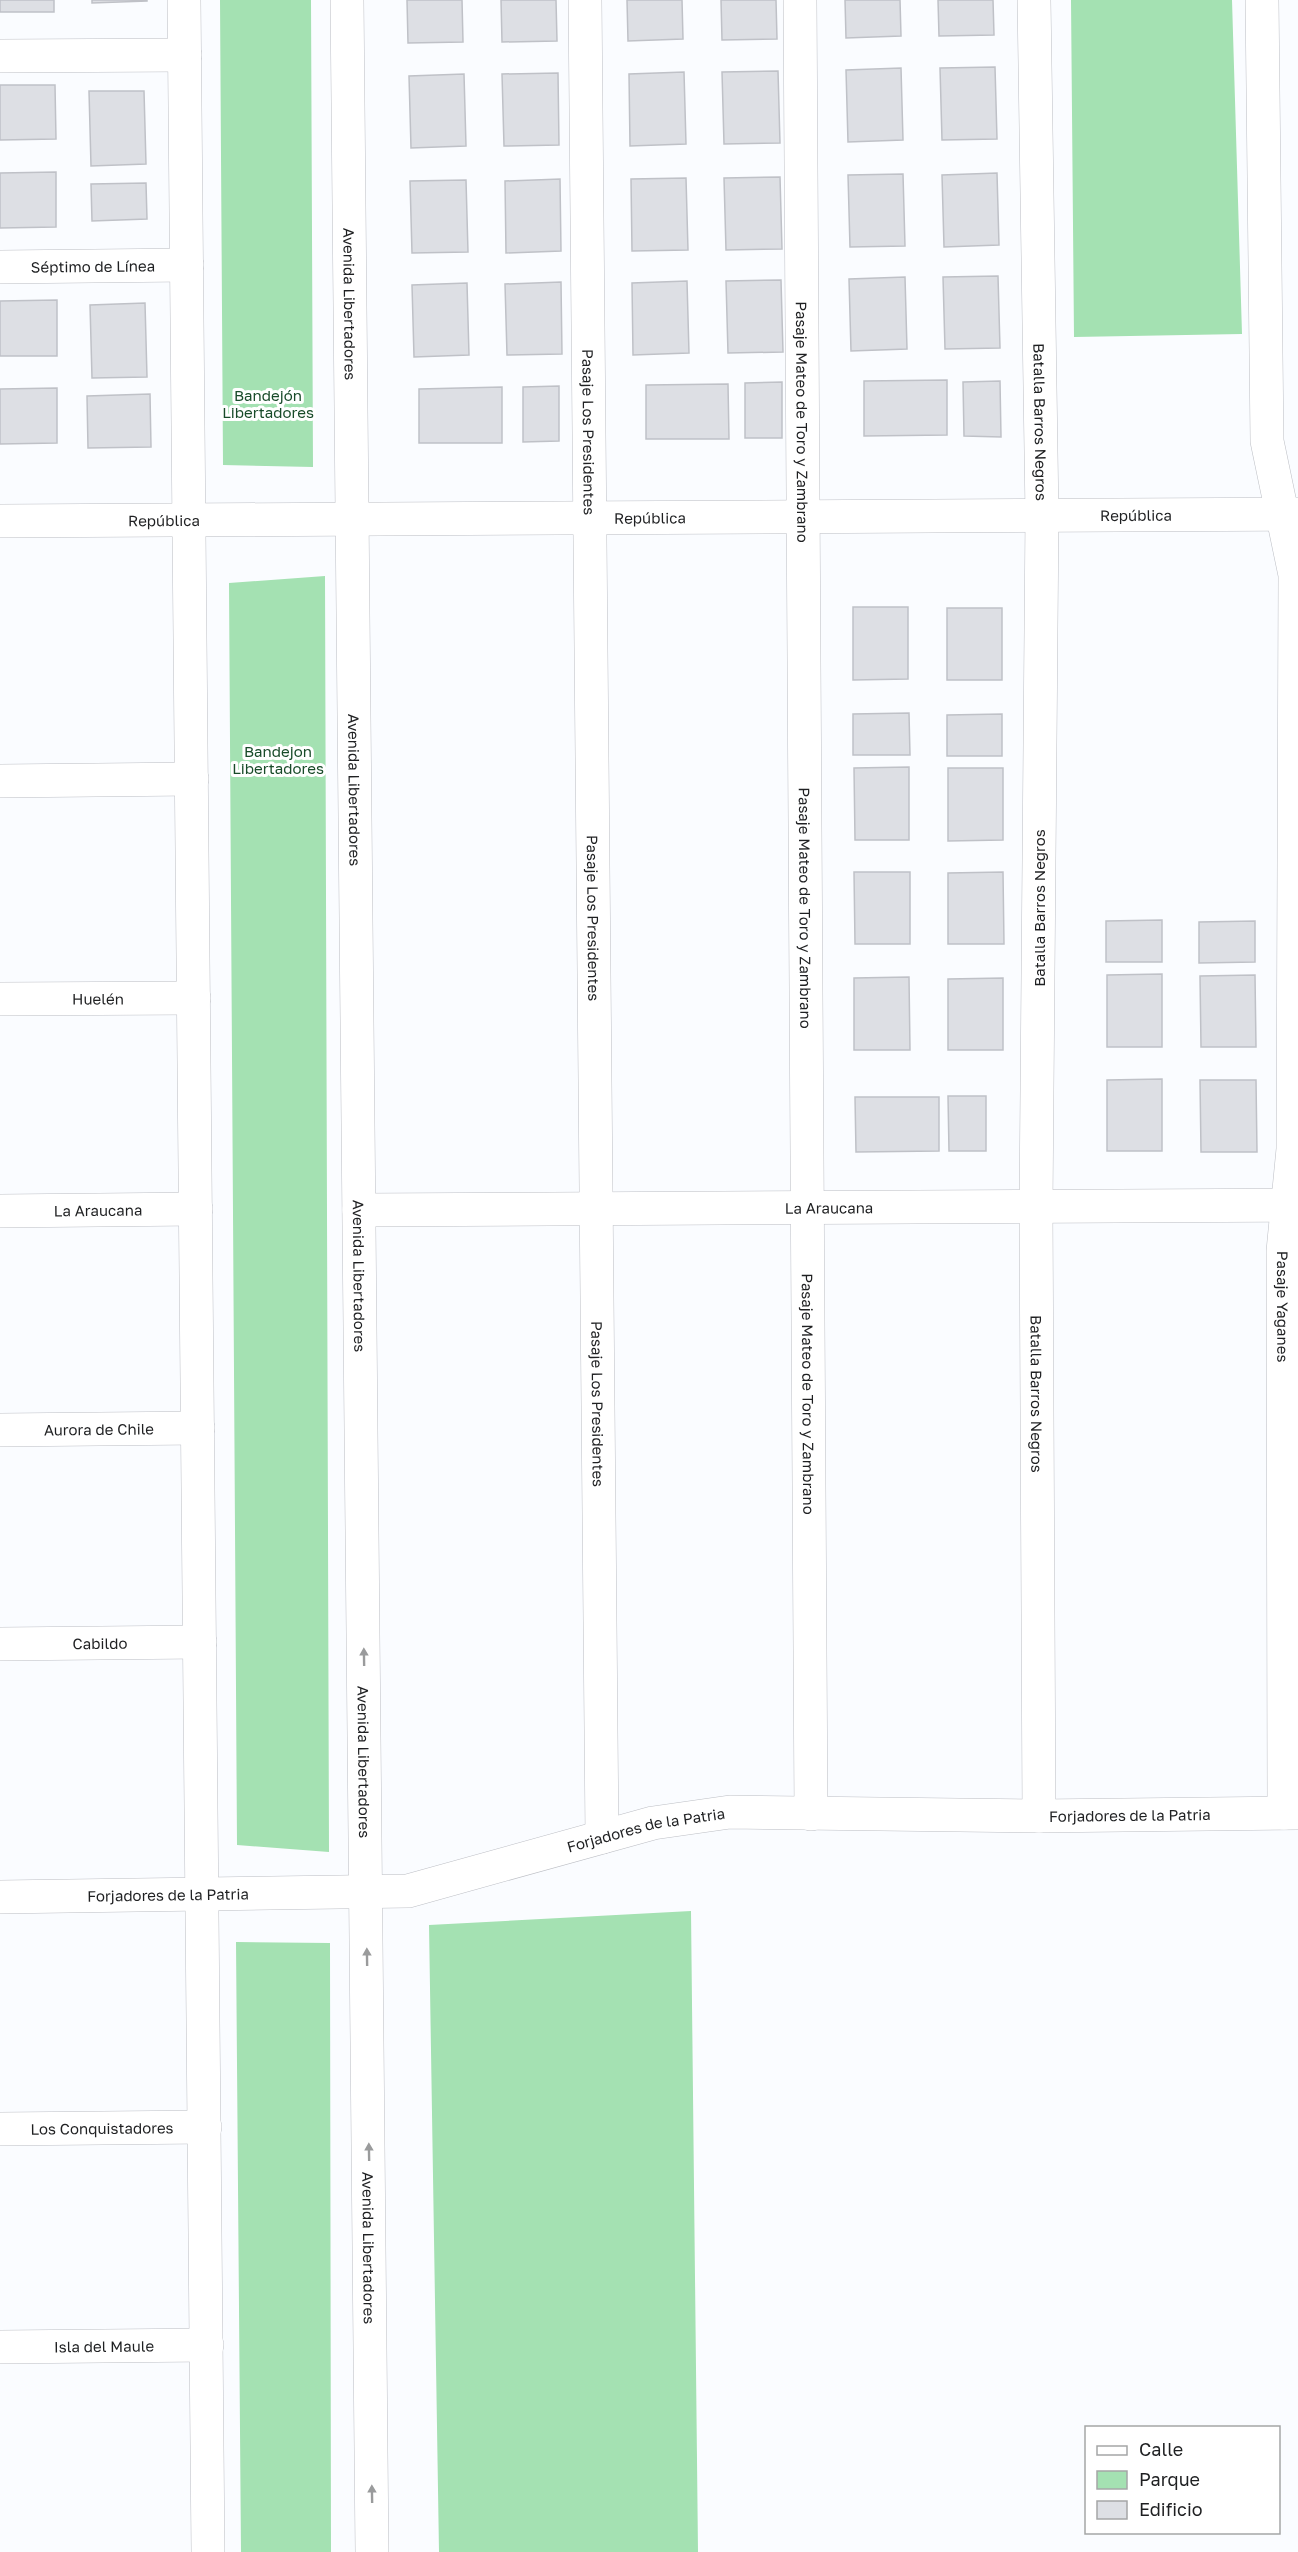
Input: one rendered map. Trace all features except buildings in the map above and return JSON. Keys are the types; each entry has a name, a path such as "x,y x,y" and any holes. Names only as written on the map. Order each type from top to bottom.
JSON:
{"street":[{"path":"184,0 208,2552"},
{"name":"Avenida Libertadores","path":"347,0 372,2552"},
{"name":"Pasaje Los Presidentes","path":"585,0 602,1837"},
{"name":"Pasaje Mateo de Toro y Zambrano","path":"800,0 811,1814"},
{"name":"Batalla Barros Negros","path":"1034,0 1042,515 1036,1206 1039,1816"},
{"name":"Pasaje Yaganes","path":"1262,0 1267,441 1289,514 1295,575 1293,1205 1283,1251 1291,1813"},
{"path":"0,56 185,55"},
{"name":"Séptimo de Línea","path":"0,267 187,265"},
{"name":"República","path":"0,521 1289,514"},
{"path":"0,781 192,779"},
{"name":"Huelén","path":"0,999 194,998"},
{"name":"La Araucana","path":"359,1210 1293,1205"},
{"name":"La Araucana","path":"0,1211 196,1209"},
{"name":"Aurora de Chile","path":"0,1430 198,1428"},
{"name":"Cabildo","path":"0,1644 200,1642"},
{"name":"Forjadores de la Patria","path":"0,1897 408,1891 653,1823 730,1812 1039,1816 1291,1813"},
{"name":"Los Conquistadores","path":"0,2129 205,2127"},
{"name":"Isla del Maule","path":"0,2347 207,2345"}],"green space":[{"name":"Bandejón Libertadores","path":"220,0 311,0 313,467 223,465"},
{"path":"1071,0 1232,0 1242,334 1074,337"},
{"name":"Bandejon Libertadores","path":"325,576 329,1852 237,1845 229,583"},
{"path":"691,1911 698,2552 439,2552 429,1925"},
{"path":"236,1942 330,1943 331,2552 241,2552"}]}
